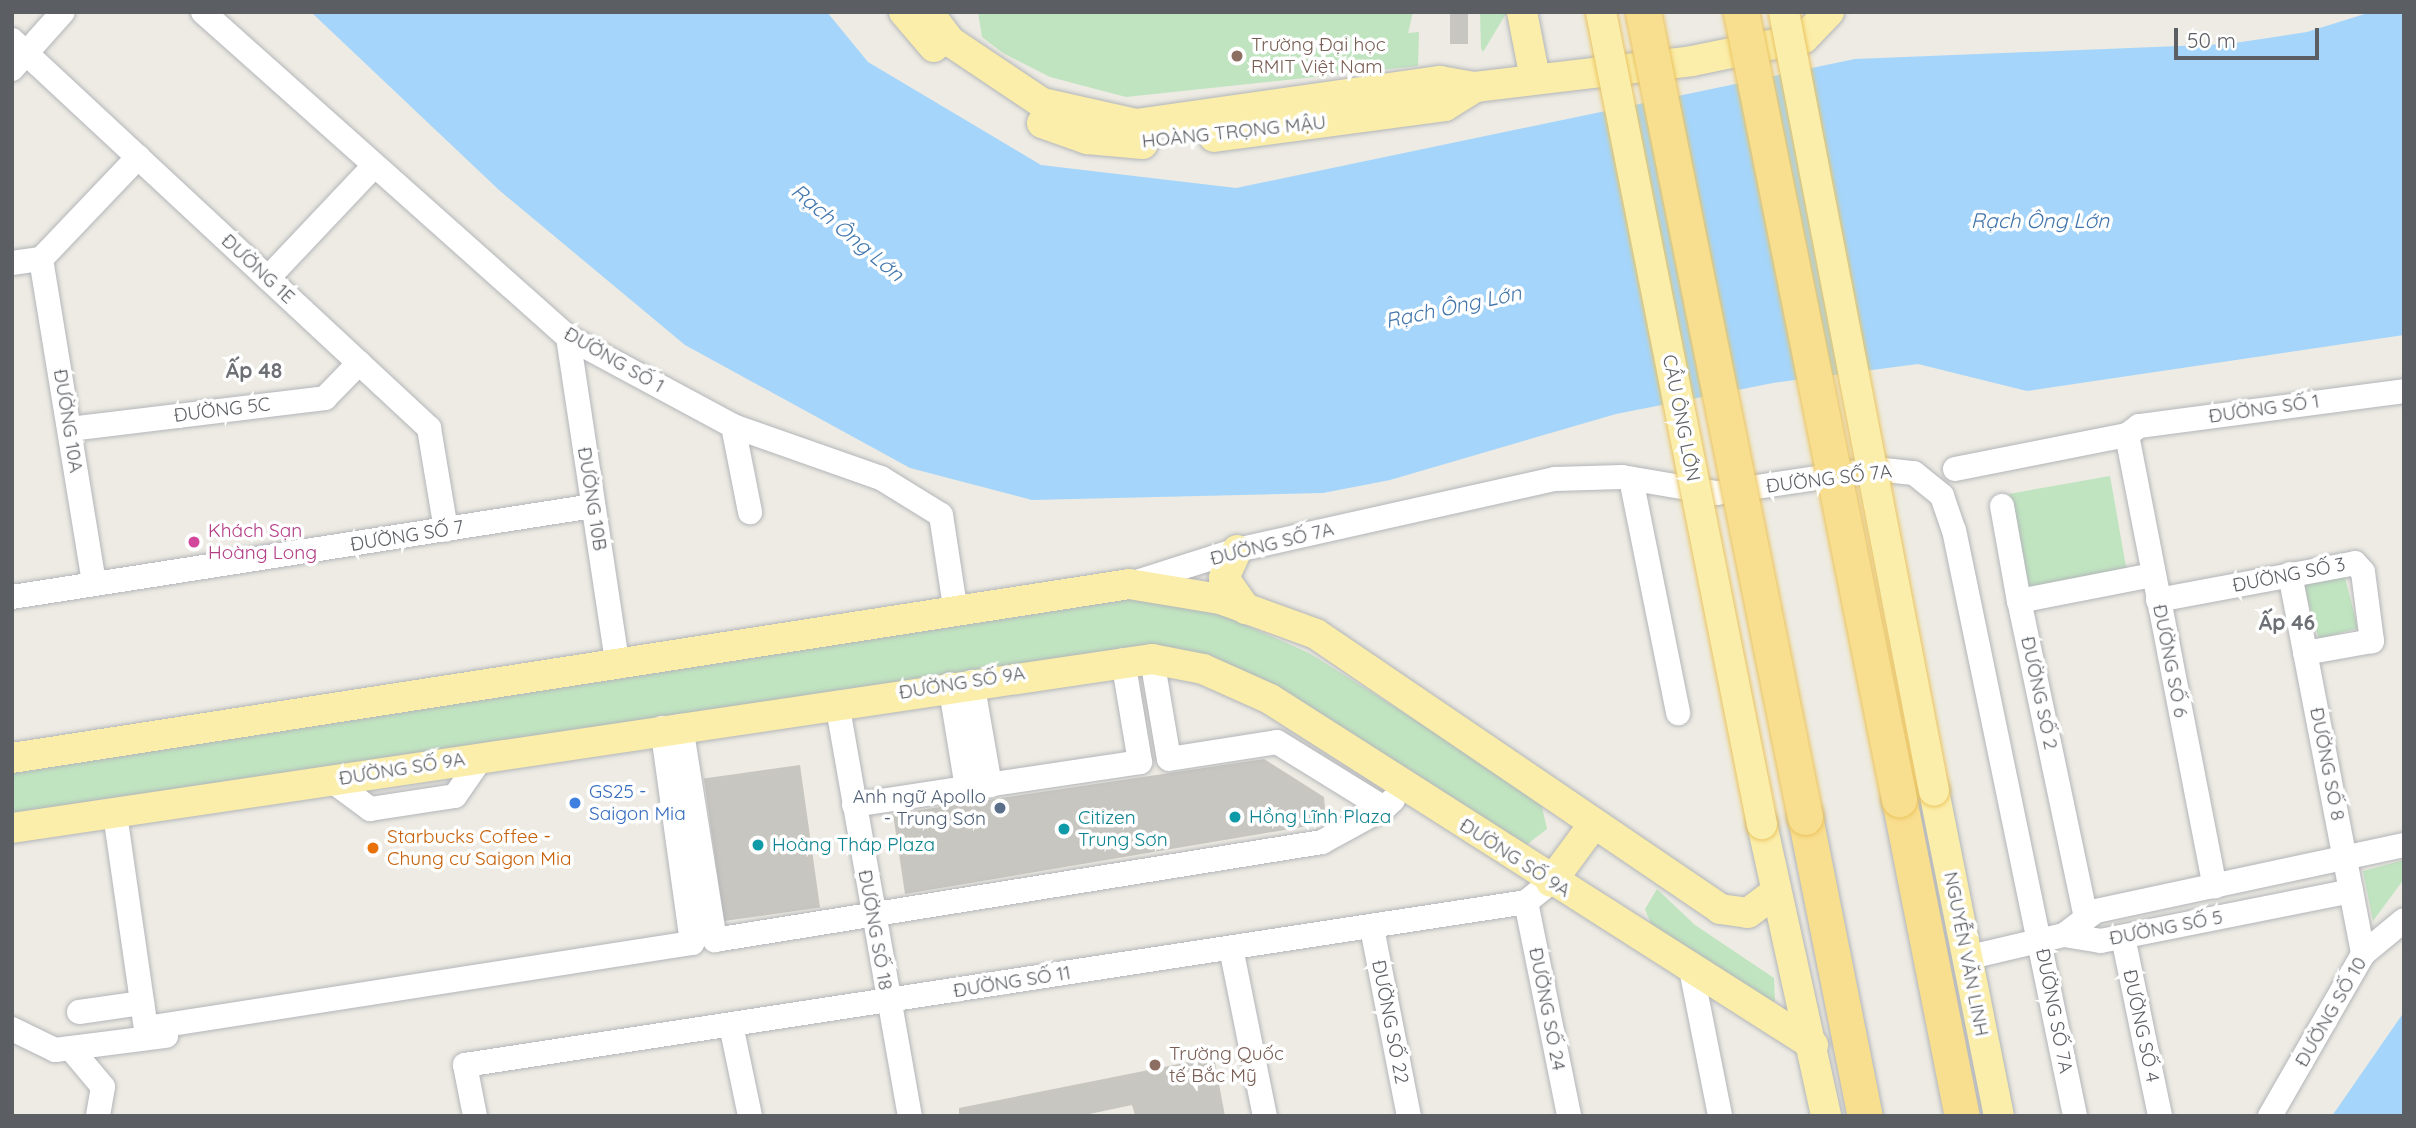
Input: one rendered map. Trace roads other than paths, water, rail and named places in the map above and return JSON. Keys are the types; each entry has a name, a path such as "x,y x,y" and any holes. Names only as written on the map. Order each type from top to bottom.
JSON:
{"highway":[{"path":"1643,12 1865,1116"},
{"name":"NGUYỄN VĂN LINH","path":"1741,12 1962,1116"}],"main road":[{"name":"HOÀNG TRỌNG MẬU","path":"904,12 968,79 1028,118 1087,139 1141,144 1431,107 1475,87 1692,61 1804,38 1829,12"},
{"name":"HOÀNG TRỌNG MẬU","path":"928,12 979,64 1042,103 1096,119 1170,123 1440,81 1475,87"},
{"path":"1522,12 1535,78"},
{"name":"CẦU ÔNG LỚN","path":"1601,12 1776,891"},
{"name":"NGUYỄN VĂN LINH","path":"1784,12 1998,1116"},
{"path":"1237,550 1224,578 1246,609"},
{"path":"12,758 956,607 1129,584 1246,609 1316,634 1593,825 1731,914 1763,908 1776,891"},
{"name":"ĐƯỜNG SỐ 9A","path":"12,828 961,683 1138,659 1203,669 1319,730 1551,882 1813,1045"},
{"path":"1551,882 1593,825"},
{"path":"1776,891 1813,1045 1826,1116"}],"street":[{"path":"17,54 62,12"},
{"name":"ĐƯỜNG SỐ 1","path":"203,12 372,168 568,337 733,426 881,478 941,515 956,607"},
{"name":"ĐƯỜNG 1E","path":"17,54 138,157 429,428 446,530"},
{"path":"12,263 41,259 138,157"},
{"path":"268,278 372,168"},
{"name":"ĐƯỜNG 10A","path":"41,259 94,584"},
{"name":"ĐƯỜNG 10B","path":"568,337 617,661"},
{"name":"ĐƯỜNG 5C","path":"70,429 325,398 359,363"},
{"name":"ĐƯỜNG SỐ 1","path":"1955,469 2127,435 2139,426 2404,391"},
{"path":"733,426 750,512"},
{"name":"ĐƯỜNG SỐ 6","path":"2127,435 2215,886"},
{"name":"ĐƯỜNG SỐ 7A","path":"1129,584 1237,550 1555,479 1631,479 1717,493 1896,469 1914,473 1942,496 2075,1116"},
{"path":"1631,479 1678,713"},
{"name":"ĐƯỜNG SỐ 7","path":"12,597 593,506"},
{"name":"ĐƯỜNG SỐ 2","path":"2002,506 2019,601 2086,918"},
{"name":"ĐƯỜNG SỐ 3","path":"2158,600 2355,562 2363,572 2372,641 2305,653"},
{"name":"ĐƯỜNG SỐ 8","path":"2290,574 2363,954"},
{"path":"2019,601 2153,575"},
{"path":"1138,659 1169,759 1277,742 1304,755 1384,808"},
{"path":"854,805 1140,762 1138,659"},
{"path":"961,683 979,786"},
{"name":"ĐƯỜNG SỐ 18","path":"837,703 871,911 910,1116"},
{"path":"672,727 715,940 871,911 1322,842 1384,808 1406,787"},
{"path":"115,814 146,1028 692,943 672,727"},
{"path":"1304,755 1319,730"},
{"name":"ĐƯỜNG SỐ 5","path":"2064,935 2096,911 2345,860 2404,845"},
{"name":"ĐƯỜNG SỐ 11","path":"475,1116 465,1065 1372,928 1526,902 1551,882"},
{"name":"ĐƯỜNG SỐ 5","path":"2064,935 2101,942 2351,891"},
{"name":"ĐƯỜNG SỐ 24","path":"1526,902 1569,1116"},
{"name":"ĐƯỜNG SỐ 10","path":"2270,1116 2363,954 2404,919"},
{"name":"ĐƯỜNG SỐ 22","path":"1372,928 1409,1116"},
{"path":"1966,958 2064,935"},
{"name":"ĐƯỜNG SỐ 4","path":"2123,937 2160,1116"},
{"path":"1231,948 1265,1116"},
{"path":"1691,969 1720,1116"},
{"path":"79,1012 142,1003"},
{"path":"12,1029 55,1050 72,1050 305,1017"},
{"path":"731,1025 750,1116"},
{"path":"72,1050 103,1087 98,1116"}],"water":[{"name":"Rạch Ông Lớn","path":"311,12 827,12 868,62 1041,165 1236,188 1855,59 2228,44 2307,32 2371,12 2404,12 2404,335 2027,391 1918,364 1773,383 1616,414 1390,480 1323,493 1032,500 910,468 685,345 499,190"},
{"path":"2404,1012 2404,1116 2332,1116"}],"place":[{"name":"Trường Đại học RMIT Việt Nam","path":"1237,56"},
{"name":"Khách Sạn Hoàng Long","path":"194,542"},
{"name":"GS25 - Saigon Mia","path":"575,803"},
{"name":"Anh ngữ Apollo - Trung Sơn","path":"1000,808"},
{"name":"Hồng Lĩnh Plaza","path":"1235,817"},
{"name":"Citizen Trung Sơn","path":"1064,829"},
{"name":"Hoàng Tháp Plaza","path":"758,845"},
{"name":"Starbucks Coffee - Chung cư Saigon Mia","path":"373,848"},
{"name":"Trường Quốc tế Bắc Mỹ","path":"1155,1065"}],"district":[{"name":"Ấp 48","path":"254,370"},
{"name":"Ấp 46","path":"2287,622"}]}
